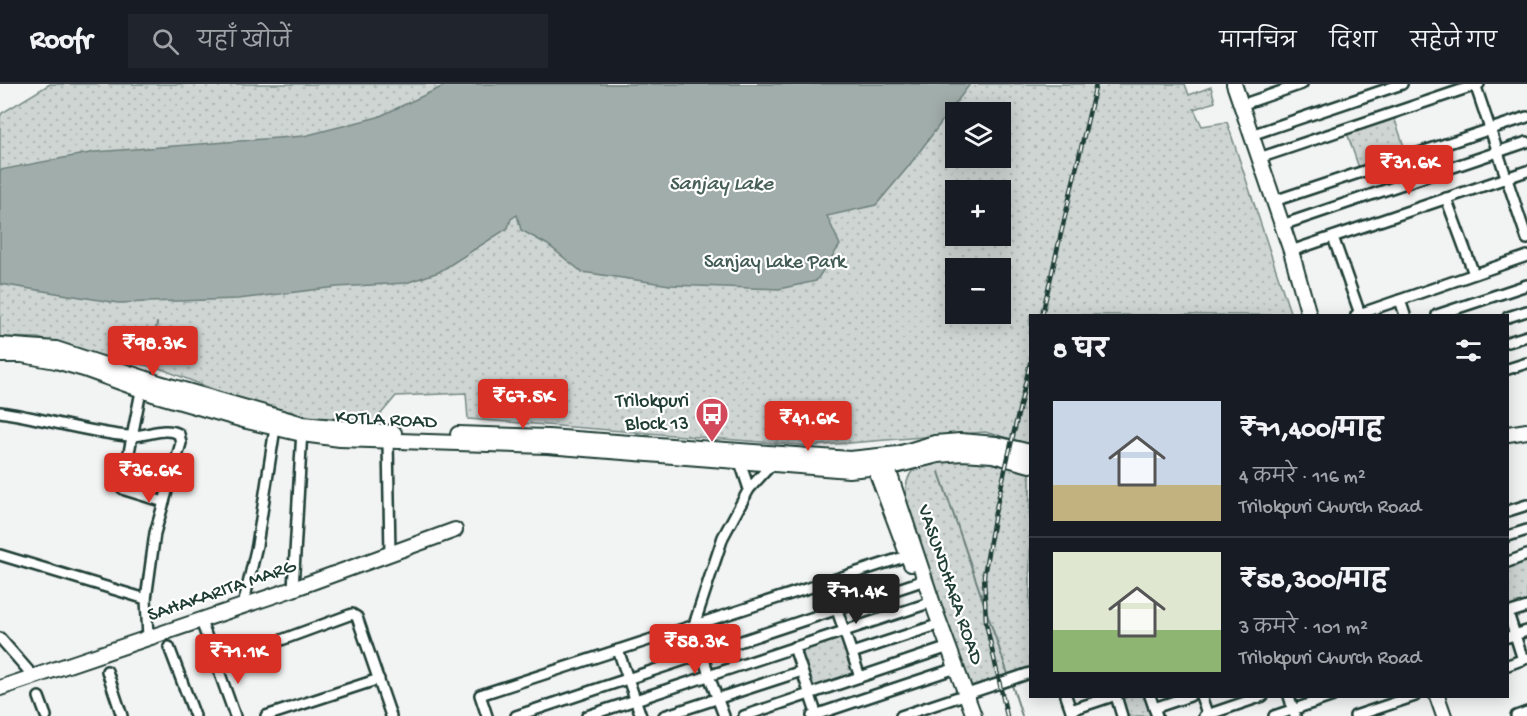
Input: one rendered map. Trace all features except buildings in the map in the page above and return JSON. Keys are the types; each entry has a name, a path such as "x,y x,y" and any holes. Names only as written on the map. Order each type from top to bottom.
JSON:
{"main road":[{"path":"1234,84 1291,251 1309,314"},
{"name":"KOTLA ROAD","path":"0,345 56,349 143,384 275,428 400,434 548,436 880,463 898,454 935,443 960,441 996,444 1029,452"},
{"name":"KOTLA ROAD","path":"0,355 22,355 56,361 251,411 303,429 388,442 547,446 849,470 880,463 962,453 993,455 1029,465"},
{"path":"1509,425 1527,423"},
{"path":"1509,434 1527,431"},
{"name":"VASUNDHARA ROAD","path":"880,463 963,695 966,716"},
{"name":"SAHAKARITA MARG","path":"0,688 201,621 455,530"},
{"name":"VASUNDHARA ROAD","path":"912,554 942,650 974,716"},
{"path":"1437,698 1441,715"}],"street":[{"path":"1241,105 1302,84"},
{"path":"1251,135 1402,84"},
{"path":"1259,158 1477,84 1527,239"},
{"path":"1274,201 1527,117"},
{"path":"1282,225 1527,142"},
{"path":"1291,251 1527,171"},
{"path":"1446,198 1474,274"},
{"path":"1333,237 1358,314 1527,255"},
{"path":"1440,314 1527,285"},
{"path":"1400,300 1405,314"},
{"path":"1509,317 1527,311"},
{"path":"1509,342 1527,336"},
{"path":"1509,369 1527,363"},
{"path":"143,384 122,485 123,489 164,502"},
{"path":"0,412 132,436 168,430 179,434 181,443 155,533 146,599 148,637"},
{"path":"243,606 256,552 275,428"},
{"path":"292,589 303,429"},
{"path":"388,442 390,554"},
{"path":"740,462 748,489"},
{"path":"724,716 694,625 719,546 748,489 771,465"},
{"path":"1509,512 1527,505"},
{"path":"1509,536 1527,530"},
{"path":"487,716 480,695 912,554"},
{"path":"0,555 146,599"},
{"path":"1509,562 1527,555"},
{"path":"827,581 860,677"},
{"path":"516,716 919,582"},
{"path":"587,716 926,604"},
{"path":"1509,613 1527,607"},
{"path":"216,664 352,614 357,616 391,716"},
{"path":"201,621 235,716"},
{"path":"1509,621 1511,636 1525,659 1509,665"},
{"path":"852,653 934,626"},
{"path":"1511,636 1527,631"},
{"path":"0,638 34,676"},
{"path":"169,647 195,716"},
{"path":"794,648 810,693 815,715 950,670"},
{"path":"618,650 641,716"},
{"path":"744,716 942,650"},
{"path":"107,671 122,716"},
{"path":"664,716 802,671"},
{"path":"901,716 1029,673"},
{"path":"266,716 379,679"},
{"path":"39,697 46,716"},
{"path":"1067,698 1072,713 1109,698"},
{"path":"1115,698 1122,716"},
{"path":"1156,712 1186,698"},
{"path":"1202,698 1207,716 1257,698"},
{"path":"1290,698 1294,713"},
{"path":"1274,716 1294,713 1328,698"},
{"path":"1355,716 1409,698"},
{"path":"1516,716 1527,712"}],"green space":[{"name":"Sanjay Lake Park","path":"50,84 1185,84 1189,95 1211,87 1215,102 1194,109 1202,126 1227,122 1291,314 1029,314 1029,444 985,432 812,446 468,419 466,393 396,396 375,421 312,417 238,399 159,368 93,355 38,338 0,337 0,117 2,113"},
{"path":"1393,114 1407,155 1360,171 1346,130"},
{"path":"936,459 995,460 1029,470 1029,670 966,692 906,503 906,486 910,473"},
{"path":"1527,559 1527,605 1509,611 1509,566"},
{"path":"844,635 858,676 811,692 797,650"},
{"path":"1149,698 1155,716 1125,716 1119,700"}],"water":[{"name":"Sanjay Lake","path":"448,84 970,84 957,102 945,102 945,117 876,205 827,216 840,245 816,281 779,289 670,285 582,272 548,245 521,230 517,215 511,219 508,228 439,272 406,283 337,287 238,299 118,303 0,284 0,170 95,152 304,136 378,117"}],"waterway":[{"path":"151,358 157,323"},
{"path":"939,472 1009,677"},
{"path":"1011,682 1022,716"}],"railway":[{"path":"1042,314 1096,84"},
{"path":"1007,716 986,623 984,575 995,513 1029,367"}],"place":[{"name":"Trilokpuri Block 13","path":"712,443"}]}
